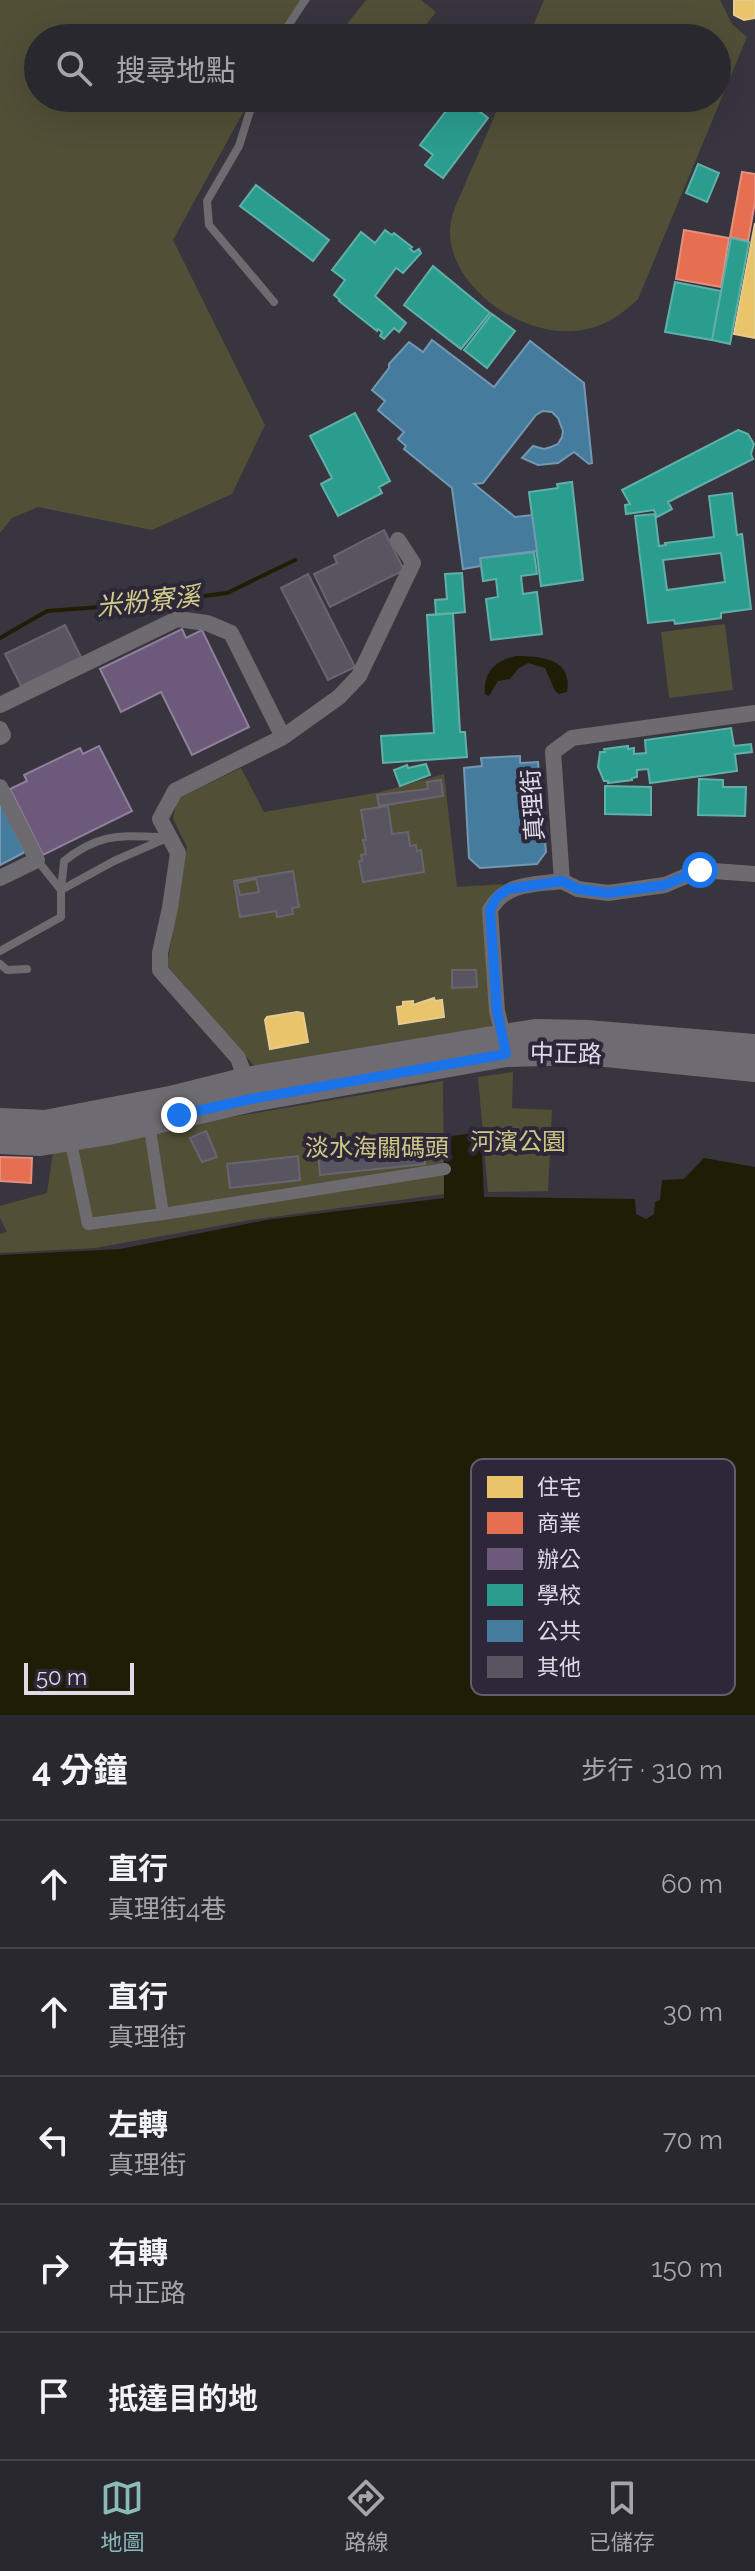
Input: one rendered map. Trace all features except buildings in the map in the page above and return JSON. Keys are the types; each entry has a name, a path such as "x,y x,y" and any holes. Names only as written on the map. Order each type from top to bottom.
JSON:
{"main road":[{"name":"中正路","path":"0,1141 40,1143 108,1132 505,1045 535,1032 587,1033 755,1047"},
{"name":"中正路","path":"0,1121 45,1123 246,1080 505,1045 755,1069"}],"street":[{"path":"246,1080 238,1058 160,970 160,953 178,853 160,819 175,791 283,737 339,697 359,676 413,563 398,540"},
{"path":"0,705 177,619 207,623 231,633 283,737"},
{"name":"真理街","path":"562,881 553,752 572,738 755,713"},
{"path":"0,729 3,735 0,737"},
{"path":"0,787 37,860 0,878"},
{"path":"505,1045 497,1011 490,910 497,897 508,889 562,881 578,889 608,893 665,885 700,870 755,874"},
{"path":"149,1123 163,1214"},
{"path":"72,1148 88,1224 445,1169"}],"lane":[{"path":"289,24 305,0"},
{"path":"250,112 239,146 207,201 209,225 274,302"},
{"path":"0,951 61,917 64,861 78,850 106,836 169,837"},
{"path":"61,890 114,861 169,837"},
{"path":"37,860 61,890"},
{"path":"0,964 7,970 27,969"}],"green space":[{"path":"0,0 311,0 292,24 24,24 24,112 243,112 173,240 265,425 232,494 152,530 38,507 12,518 0,533"},
{"path":"366,0 421,0 436,12 427,24 347,24"},
{"path":"544,0 720,0 732,24 747,37 731,75 731,24 534,24"},
{"path":"496,112 716,112 638,299 609,321 593,328 553,330 532,325 491,303 474,288 461,270 453,250 450,229 455,209"},
{"path":"725,624 733,690 669,698 661,632"},
{"path":"241,768 264,812 381,792 444,774 457,887 503,884 488,905 490,1028 256,1068 167,965 187,847 173,819 177,799"},
{"name":"河濱公園","path":"513,1072 512,1108 552,1110 548,1191 488,1192 478,1077"},
{"name":"淡水海關碼頭","path":"443,1081 444,1194 251,1220 95,1248 0,1253 0,1234 7,1232 0,1218 0,1206 47,1193 53,1152 150,1131"}],"shaded area":[{"path":"516,656 545,659 560,666 568,681 567,692 559,694 545,668 528,663 510,679 498,681 489,696 485,694 486,679 492,668"},
{"path":"481,1132 484,1197 635,1199 636,1214 646,1219 654,1214 655,1202 660,1200 662,1180 684,1179 704,1158 755,1167 755,1715 0,1715 0,1255 120,1249 266,1220 444,1198 444,1137"}],"waterway":[{"name":"米粉寮溪","path":"0,638 47,611 227,593 295,560"}],"route":[{"path":"179,1115 251,1099 506,1054 497,1011 490,910 497,897 508,889 562,881 578,889 608,893 665,885 700,870"}]}
